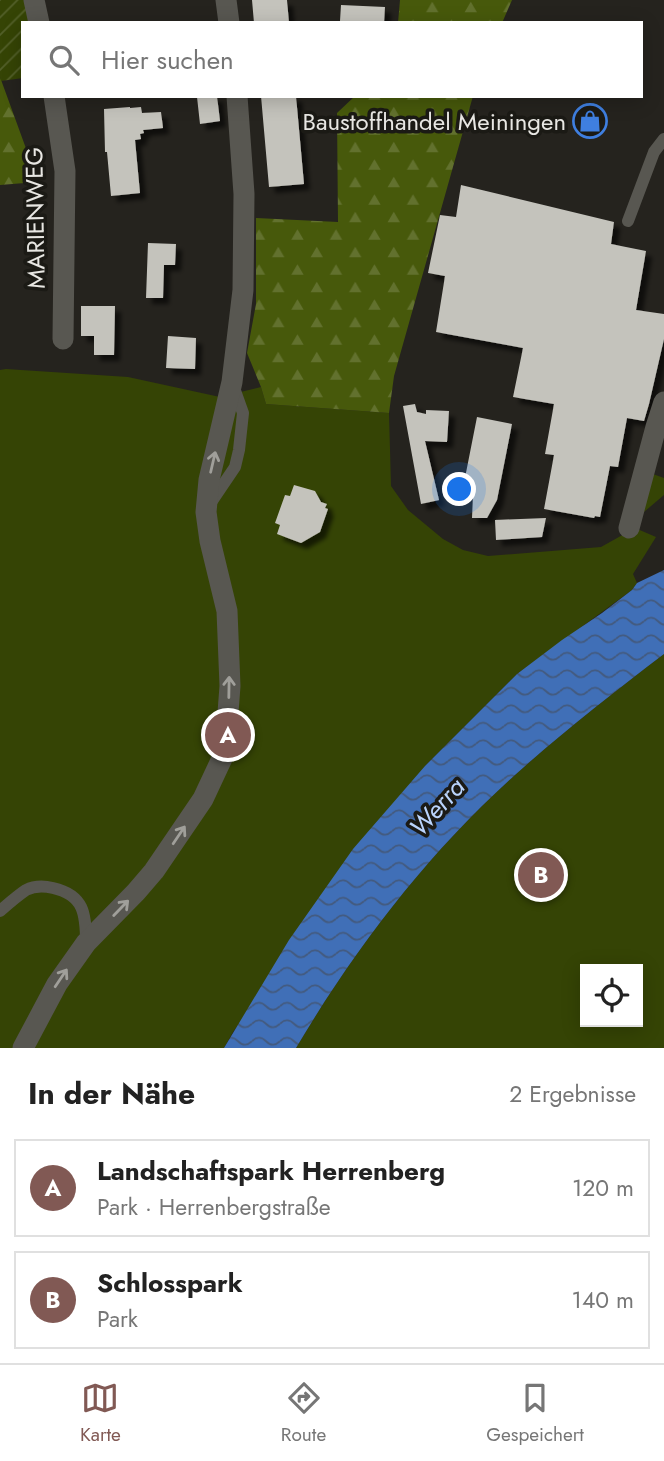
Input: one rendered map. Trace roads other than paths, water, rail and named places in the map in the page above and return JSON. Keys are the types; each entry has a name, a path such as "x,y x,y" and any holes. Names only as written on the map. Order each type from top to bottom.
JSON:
{"street":[{"path":"34,0 39,21"},
{"path":"226,0 229,21"},
{"name":"MARIENWEG","path":"54,98 65,171 63,339"},
{"path":"23,1048 57,984 86,943 154,871 204,799 225,752 230,686 227,611 210,541 206,512 209,480 232,382 243,290 244,194 237,98"},
{"path":"629,528 664,402"},
{"path":"10,1048 40,1015"}],"lane":[{"path":"628,221 654,152 664,139"},
{"path":"0,911 27,889 46,887 68,893 84,911 86,943"}],"water":[{"name":"Werra","path":"664,570 664,654 533,759 453,836 395,903 369,938 296,1048 224,1048 289,940 353,849 425,766 517,674 602,613 637,583"}],"place":[{"name":"Baustoffhandel Meiningen","path":"590,121"},
{"name":"Landschaftspark Herrenberg","path":"228,735"},
{"name":"Schlosspark","path":"541,875"}]}
